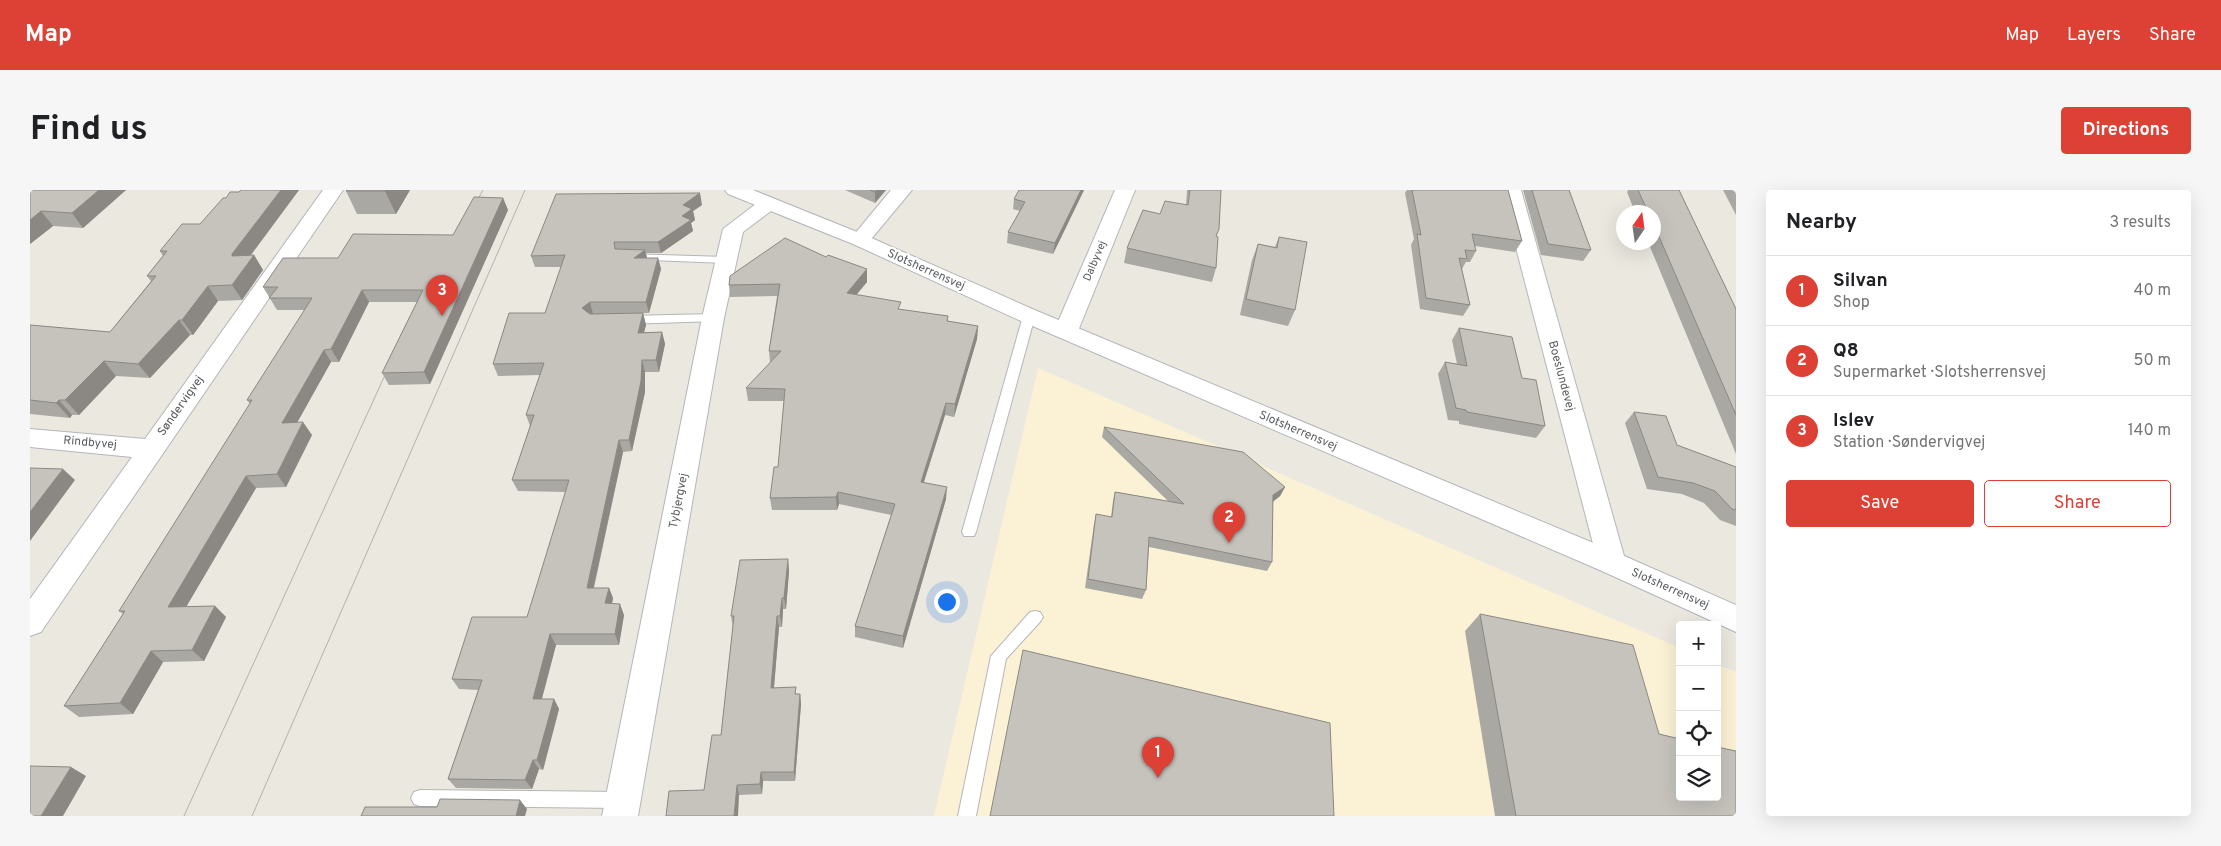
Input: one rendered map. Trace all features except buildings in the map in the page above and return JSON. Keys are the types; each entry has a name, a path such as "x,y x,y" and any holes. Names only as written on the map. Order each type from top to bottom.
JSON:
{"street":[{"name":"Søndervigvej","path":"30,623 334,190"},
{"name":"Slotsherrensvej","path":"735,190 860,240 1029,316 1612,563 1736,619"},
{"path":"860,240 902,190"},
{"name":"Dalbyvej","path":"1066,331 1125,190"},
{"name":"Boeslundevej","path":"1511,190 1612,563"},
{"name":"Tybjergvej","path":"621,808 713,318 733,229 768,204"},
{"name":"Rindbyvej","path":"30,438 151,449"}],"lane":[{"path":"622,257 726,260"},
{"path":"969,532 1029,316"},
{"path":"613,320 713,318"},
{"path":"967,816 999,656 1034,617"},
{"path":"420,798 621,808"}],"shaded area":[{"path":"1038,368 1676,646 1676,801 1721,801 1721,666 1736,672 1736,816 934,816"}],"tram line":[{"path":"472,210 483,190"},
{"path":"252,816 525,190"},
{"path":"184,816 390,364"}],"place":[{"name":"Islev","path":"442,316"},
{"name":"Q8","path":"1229,543"},
{"name":"Silvan","path":"1158,778"}]}
